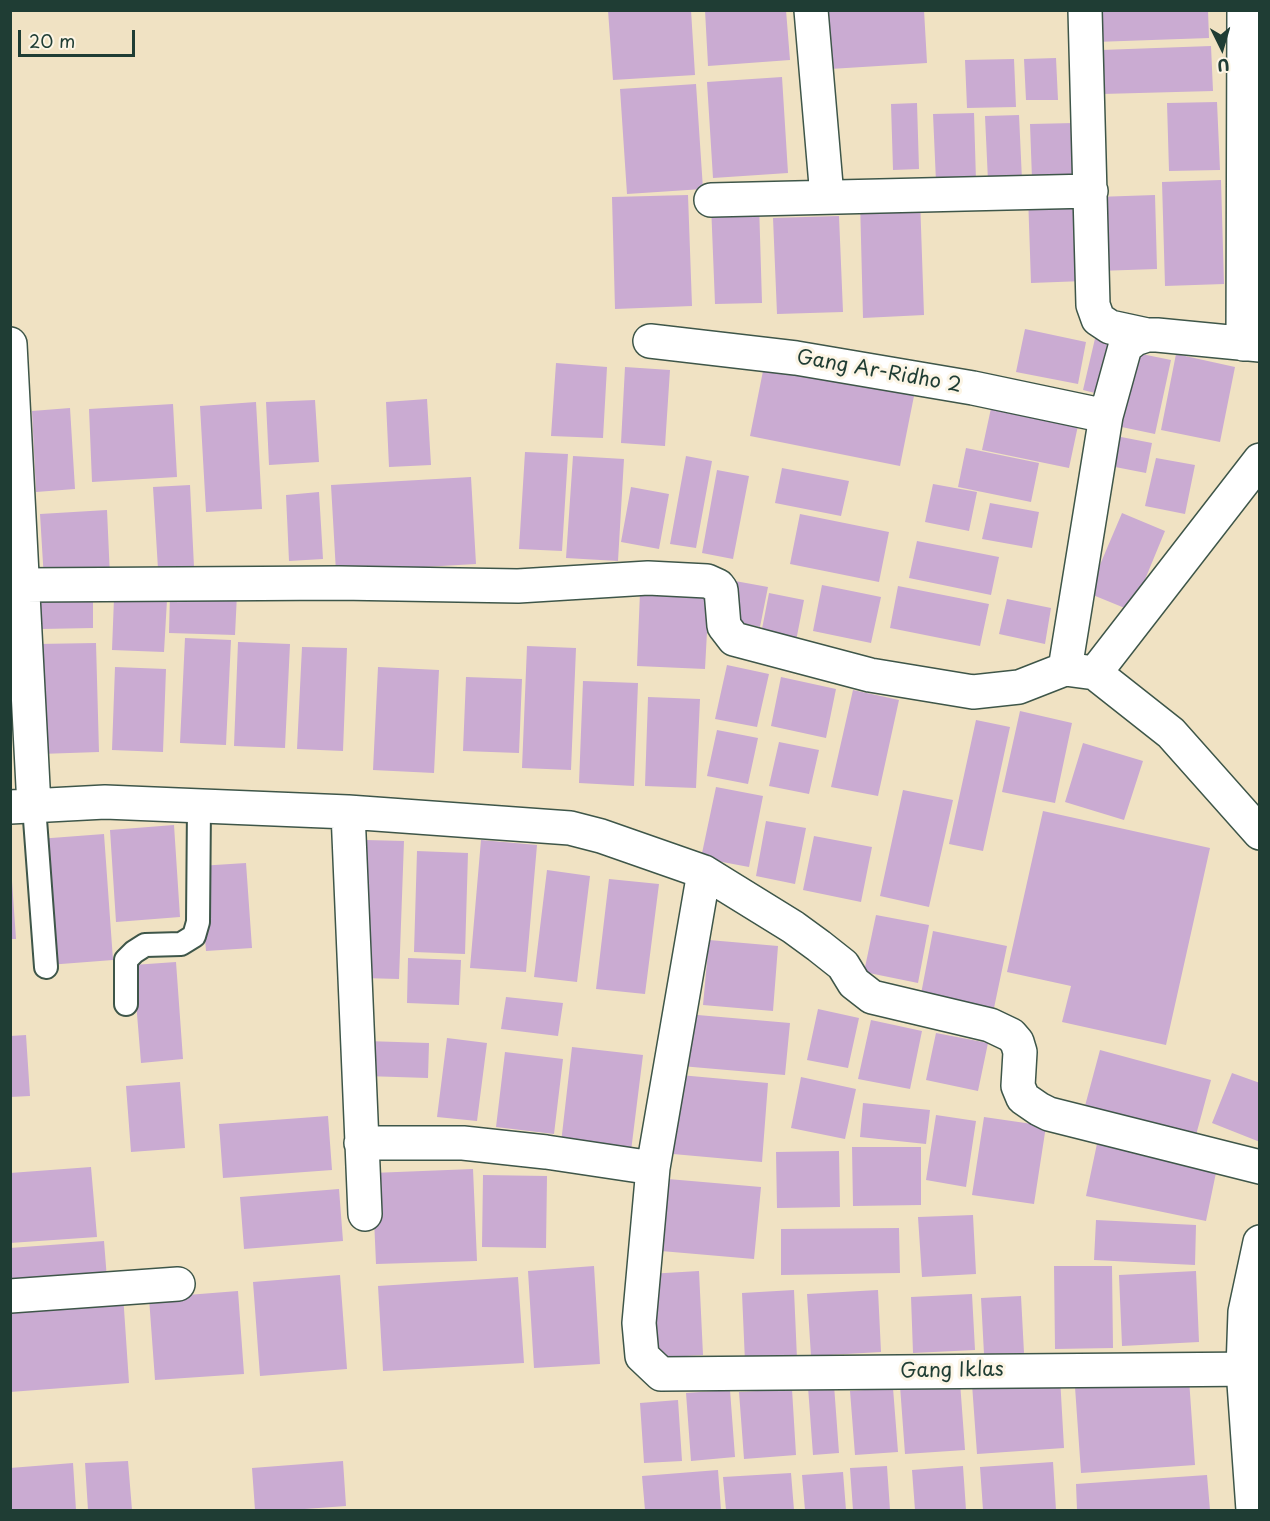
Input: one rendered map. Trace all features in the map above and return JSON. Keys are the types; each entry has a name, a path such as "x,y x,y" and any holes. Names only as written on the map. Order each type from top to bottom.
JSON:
{"main road":[{"path":"811,10 826,197"},
{"path":"1085,10 1093,305 1098,319 1110,327 1147,335 1251,345 1244,10"},
{"path":"711,200 1091,191"},
{"path":"1080,671 1106,416 1125,347 1135,339 1147,335"},
{"name":"Gang Ar-Ridho 2","path":"650,341 796,358 973,388 1106,416"},
{"path":"10,344 24,585 22,806 105,802 348,812 570,828 601,836 704,872 794,927 843,965 854,983 872,997 990,1025 1011,1035 1017,1042 1020,1052 1018,1086 1023,1098 1039,1109 1049,1114 1260,1167"},
{"path":"24,585 339,583 518,586 648,578 707,581 721,590 724,626 734,639 870,675 973,692 1019,687 1080,671 1260,460"},
{"path":"1080,671 1171,733 1260,833"},
{"path":"348,812 365,1214"},
{"path":"361,1143 463,1143 546,1152 653,1168 704,872"},
{"name":"Gang Iklas","path":"653,1168 639,1323 642,1356 661,1374 1251,1369"},
{"path":"1253,1510 1251,1369 1245,1312 1260,1242"},
{"path":"10,1296 178,1284"}],"lane":[{"path":"22,806 46,967"},
{"path":"126,1004 126,960 134,952 146,945 181,944 195,936 198,922 199,806"}],"building":[{"path":"608,10 691,10 695,75 613,80"},
{"path":"705,10 786,10 790,60 708,66"},
{"path":"826,10 924,10 927,63 830,69"},
{"path":"1093,10 1208,10 1209,38 1095,42"},
{"path":"1211,46 1213,91 1102,94 1101,50"},
{"path":"1056,58 1058,100 1026,100 1024,59"},
{"path":"1014,59 1016,107 967,108 965,60"},
{"path":"782,77 788,173 713,178 707,82"},
{"path":"696,84 703,189 627,194 620,89"},
{"path":"1217,102 1220,170 1169,171 1167,103"},
{"path":"917,103 919,169 893,170 891,104"},
{"path":"974,113 976,181 936,182 933,114"},
{"path":"1019,115 1022,180 988,181 985,116"},
{"path":"1075,123 1077,177 1032,179 1030,124"},
{"path":"1221,180 1224,284 1165,286 1162,182"},
{"path":"1081,193 1084,281 1031,283 1028,195"},
{"path":"688,195 692,306 615,309 612,197"},
{"path":"1155,195 1157,269 1098,271 1096,197"},
{"path":"920,198 924,315 863,318 860,200"},
{"path":"759,203 762,303 715,304 711,204"},
{"path":"839,216 843,312 777,314 773,218"},
{"path":"1025,329 1086,342 1078,384 1016,372"},
{"path":"1097,330 1122,336 1107,396 1083,390"},
{"path":"1127,351 1171,360 1155,434 1112,425"},
{"path":"1176,354 1235,367 1220,442 1161,430"},
{"path":"765,361 915,391 900,466 750,436"},
{"path":"556,363 607,367 603,438 551,436"},
{"path":"625,367 670,370 665,446 621,443"},
{"path":"427,399 431,465 389,467 386,402"},
{"path":"993,399 1080,416 1069,468 982,450"},
{"path":"315,400 319,462 269,465 266,402"},
{"path":"256,402 262,509 206,512 200,406"},
{"path":"173,404 177,477 92,482 89,409"},
{"path":"70,408 75,489 36,492 32,411"},
{"path":"1116,436 1152,443 1146,473 1110,466"},
{"path":"966,448 1039,463 1031,502 958,487"},
{"path":"525,452 568,454 562,551 519,549"},
{"path":"573,456 624,459 618,561 566,558"},
{"path":"686,456 712,461 696,548 670,544"},
{"path":"1156,458 1195,465 1185,514 1145,506"},
{"path":"782,468 849,481 841,516 775,503"},
{"path":"717,470 749,476 733,559 702,553"},
{"path":"471,477 476,564 336,572 331,485"},
{"path":"933,484 977,492 969,531 925,522"},
{"path":"190,485 194,567 158,569 153,487"},
{"path":"631,487 669,494 659,549 621,542"},
{"path":"319,492 323,559 289,561 286,495"},
{"path":"990,503 1039,512 1032,548 982,539"},
{"path":"107,510 110,577 44,580 40,514"},
{"path":"1122,513 1165,531 1132,611 1088,593"},
{"path":"800,514 889,532 879,582 790,564"},
{"path":"917,541 999,557 991,595 909,578"},
{"path":"735,581 768,587 760,627 727,620"},
{"path":"822,585 881,597 871,643 813,631"},
{"path":"898,586 989,604 980,646 890,628"},
{"path":"93,591 93,628 41,629 40,592"},
{"path":"170,591 237,594 235,635 169,633"},
{"path":"640,592 709,595 705,669 637,666"},
{"path":"769,593 804,600 796,641 761,634"},
{"path":"114,598 167,600 164,652 112,650"},
{"path":"1007,599 1051,608 1045,644 999,634"},
{"path":"185,638 231,640 226,745 180,743"},
{"path":"238,642 290,644 285,748 234,746"},
{"path":"96,643 99,752 40,754 37,644"},
{"path":"527,646 576,648 571,770 522,768"},
{"path":"302,647 347,648 343,751 297,749"},
{"path":"727,665 769,674 757,727 715,719"},
{"path":"115,667 166,669 163,752 112,750"},
{"path":"378,667 439,670 434,773 373,770"},
{"path":"466,677 522,679 519,753 463,751"},
{"path":"781,677 836,689 826,738 771,726"},
{"path":"583,681 638,683 634,786 579,783"},
{"path":"853,690 899,700 878,796 831,787"},
{"path":"648,697 700,699 696,788 645,786"},
{"path":"1020,711 1072,723 1055,803 1002,792"},
{"path":"976,720 1010,727 983,851 949,844"},
{"path":"717,730 758,738 748,784 707,776"},
{"path":"779,742 819,750 809,794 769,786"},
{"path":"1083,743 1143,761 1124,820 1065,802"},
{"path":"716,787 763,796 749,867 701,858"},
{"path":"903,790 953,800 929,907 880,896"},
{"path":"1043,811 1210,848 1166,1045 1062,1022 1071,986 1007,972"},
{"path":"766,821 806,828 795,884 756,876"},
{"path":"174,825 180,917 116,922 110,830"},
{"path":"104,834 113,960 48,965 38,839"},
{"path":"814,836 872,847 861,902 803,890"},
{"path":"366,840 404,841 399,979 362,978"},
{"path":"481,840 537,845 526,972 470,968"},
{"path":"417,851 468,853 465,954 414,952"},
{"path":"246,863 252,948 206,951 199,866"},
{"path":"547,870 590,876 577,982 534,977"},
{"path":"609,879 659,884 645,994 596,989"},
{"path":"10,881 12,881 16,939 10,939"},
{"path":"876,915 929,925 918,983 864,972"},
{"path":"933,931 1007,946 994,1008 921,994"},
{"path":"709,940 778,946 773,1011 703,1005"},
{"path":"408,958 461,960 459,1005 407,1003"},
{"path":"176,962 183,1059 141,1063 133,965"},
{"path":"506,997 563,1003 558,1036 501,1029"},
{"path":"818,1009 859,1018 848,1068 807,1060"},
{"path":"686,1014 790,1023 785,1075 681,1066"},
{"path":"871,1020 922,1031 910,1089 858,1079"},
{"path":"936,1033 988,1043 978,1091 926,1080"},
{"path":"26,1035 30,1096 10,1097 10,1036"},
{"path":"447,1038 487,1043 477,1121 437,1117"},
{"path":"366,1041 429,1043 428,1078 365,1076"},
{"path":"572,1047 643,1055 631,1151 561,1143"},
{"path":"1100,1050 1211,1080 1196,1135 1085,1106"},
{"path":"505,1052 563,1059 554,1134 496,1127"},
{"path":"1232,1073 1260,1083 1260,1142 1212,1123"},
{"path":"680,1075 768,1083 762,1162 673,1154"},
{"path":"801,1077 856,1089 845,1139 791,1128"},
{"path":"180,1082 185,1148 131,1152 126,1086"},
{"path":"863,1103 930,1110 926,1144 860,1137"},
{"path":"936,1115 976,1121 966,1187 926,1180"},
{"path":"328,1116 332,1170 223,1178 219,1124"},
{"path":"984,1117 1046,1126 1034,1204 972,1195"},
{"path":"1098,1139 1218,1163 1206,1221 1086,1196"},
{"path":"852,1147 921,1147 921,1205 853,1206"},
{"path":"839,1151 840,1207 777,1208 776,1152"},
{"path":"91,1167 97,1237 10,1243 10,1173"},
{"path":"473,1169 477,1261 376,1264 372,1173"},
{"path":"483,1175 547,1176 546,1248 482,1247"},
{"path":"668,1179 761,1187 754,1259 661,1251"},
{"path":"339,1189 343,1241 244,1249 240,1197"},
{"path":"973,1215 976,1274 922,1277 918,1217"},
{"path":"1096,1220 1196,1225 1195,1265 1094,1260"},
{"path":"899,1228 900,1273 781,1275 781,1229"},
{"path":"104,1241 107,1279 10,1286 10,1248"},
{"path":"594,1266 600,1364 534,1368 528,1271"},
{"path":"1054,1266 1112,1266 1113,1348 1055,1349"},
{"path":"699,1271 703,1355 652,1358 648,1274"},
{"path":"1196,1271 1199,1342 1122,1346 1119,1275"},
{"path":"340,1275 347,1369 260,1376 253,1282"},
{"path":"518,1277 524,1363 383,1371 378,1286"},
{"path":"794,1290 797,1359 745,1362 742,1293"},
{"path":"878,1290 881,1352 811,1356 807,1294"},
{"path":"238,1291 244,1374 155,1380 149,1298"},
{"path":"123,1294 129,1383 10,1392 10,1303"},
{"path":"972,1294 975,1350 913,1353 911,1297"},
{"path":"1021,1296 1024,1353 984,1354 981,1298"},
{"path":"1060,1377 1064,1448 977,1454 972,1384"},
{"path":"1189,1379 1195,1465 1081,1473 1075,1387"},
{"path":"960,1382 965,1450 905,1454 900,1386"},
{"path":"834,1385 839,1453 813,1455 808,1387"},
{"path":"893,1388 898,1452 855,1455 850,1391"},
{"path":"792,1389 796,1455 744,1459 739,1392"},
{"path":"730,1390 735,1457 691,1461 686,1393"},
{"path":"678,1400 682,1461 644,1463 640,1403"},
{"path":"128,1461 132,1510 88,1510 85,1463"},
{"path":"343,1461 346,1506 255,1510 252,1468"},
{"path":"1053,1462 1056,1510 983,1510 980,1467"},
{"path":"73,1463 76,1510 10,1510 10,1468"},
{"path":"887,1466 890,1510 853,1510 850,1468"},
{"path":"963,1466 966,1510 915,1510 912,1470"},
{"path":"718,1470 721,1510 645,1510 642,1476"},
{"path":"843,1472 846,1510 805,1510 802,1475"},
{"path":"791,1473 794,1510 726,1510 723,1477"},
{"path":"1207,1475 1210,1510 1077,1510 1076,1484"}]}
